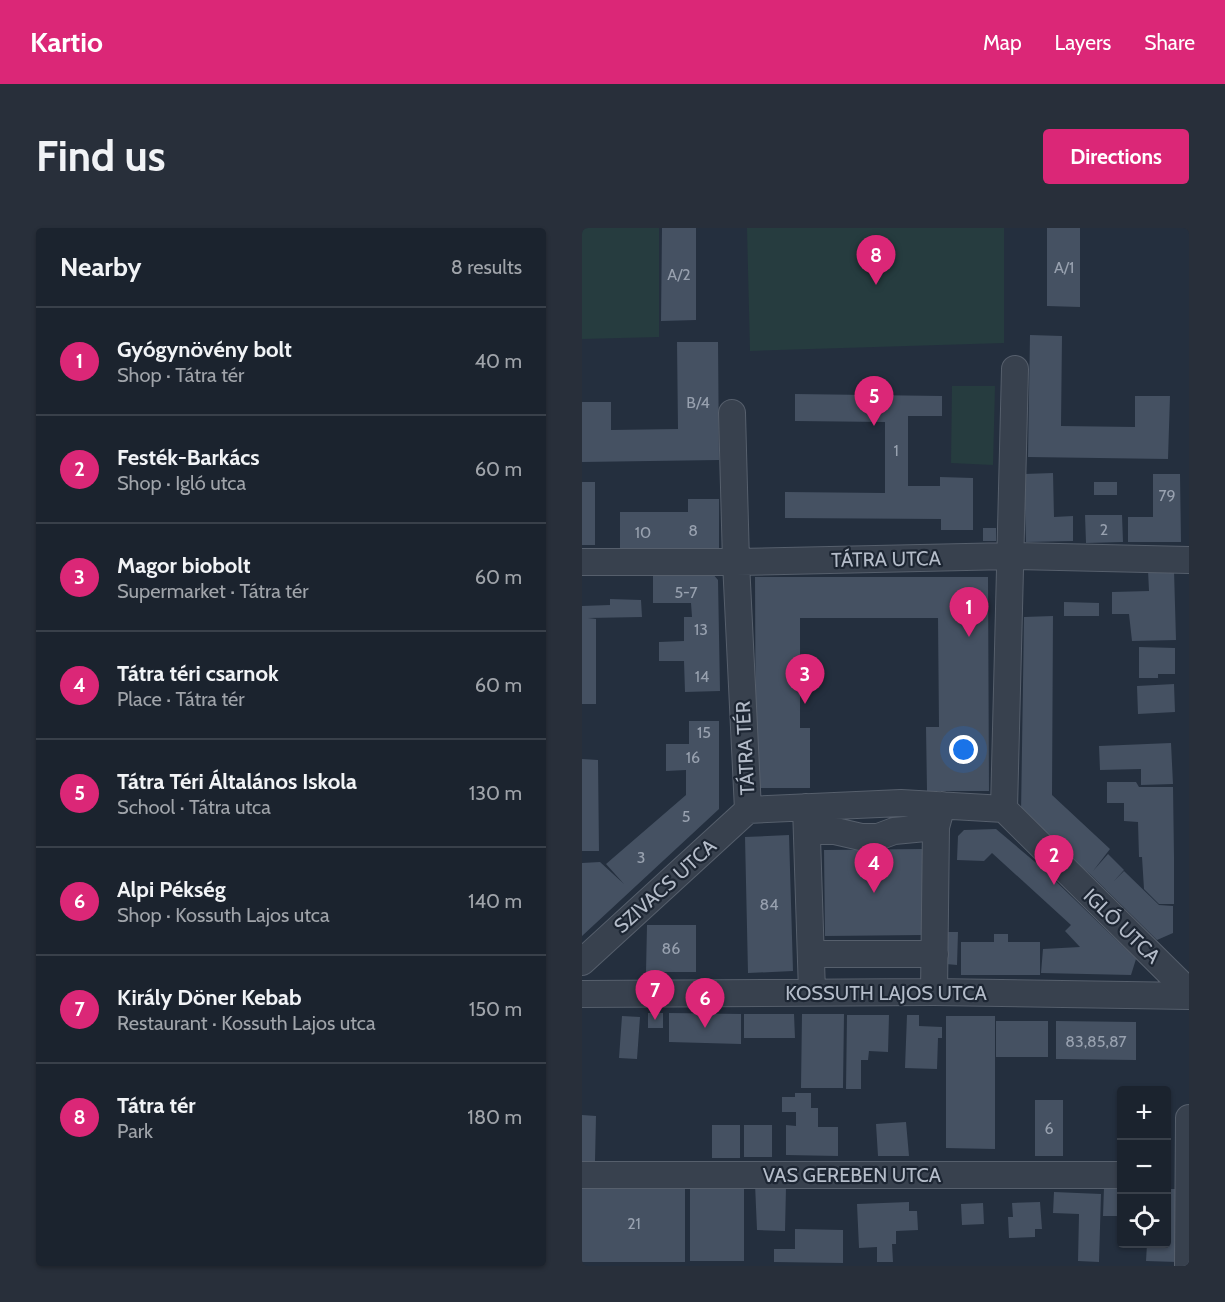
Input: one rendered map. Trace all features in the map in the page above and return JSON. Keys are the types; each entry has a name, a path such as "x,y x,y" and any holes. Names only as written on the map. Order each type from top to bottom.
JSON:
{"street":[{"path":"812,992 807,819 835,831 861,837 878,837 939,816 1004,810 1015,369"},
{"name":"TÁTRA TÉR","path":"732,413 736,562 748,810 807,819 843,805 901,803 939,816"},
{"path":"582,562 736,562 755,553 976,548 1011,556 1189,560"},
{"name":"SZIVACS UTCA","path":"582,962 748,810"},
{"name":"IGLÓ UTCA","path":"1004,810 1189,992"},
{"path":"934,992 939,816"},
{"path":"811,954 935,954"},
{"name":"KOSSUTH LAJOS UTCA","path":"582,994 934,992 1189,996"},
{"path":"1188,1266 1177,1175 1188,1144 1189,1118"},
{"name":"VAS GEREBEN UTCA","path":"582,1175 1117,1175"}],"green space":[{"path":"582,228 659,228 659,337 582,339"},
{"path":"747,228 1004,228 1004,343 750,351"},
{"path":"952,386 995,386 993,465 951,463"}],"building":[{"path":"662,228 696,228 696,320 661,321"},
{"path":"1047,228 1080,228 1080,307 1047,306"},
{"path":"1030,335 1062,336 1061,426 1135,427 1135,396 1170,396 1168,459 1028,457"},
{"path":"677,342 718,342 719,460 582,462 582,402 611,402 611,430 678,429"},
{"path":"795,394 942,396 942,416 908,416 908,486 940,486 940,477 973,478 973,530 941,530 941,519 785,518 785,492 885,493 885,422 795,421"},
{"path":"1053,473 1054,517 1073,516 1073,541 1026,542 1024,474"},
{"path":"1153,474 1180,474 1181,542 1128,542 1128,517 1153,517"},
{"path":"582,482 595,482 595,545 582,545"},
{"path":"1094,482 1117,482 1117,495 1094,495"},
{"path":"688,499 719,499 719,549 714,553 620,552 620,512 688,512"},
{"path":"1085,515 1122,515 1123,542 1086,543"},
{"path":"983,528 996,528 996,541 983,541"},
{"path":"1148,570 1174,570 1176,640 1132,641 1129,614 1112,614 1112,592 1149,591"},
{"path":"712,573 718,580 720,691 685,692 684,661 659,661 659,642 684,641 684,617 692,617 691,603 653,603 653,574"},
{"path":"755,577 988,577 989,791 927,791 926,727 939,727 938,618 800,618 800,728 810,728 810,788 756,788"},
{"path":"610,599 641,600 642,617 588,618 596,619 596,704 582,704 582,606 610,605"},
{"path":"1064,602 1099,603 1099,616 1064,616"},
{"path":"1053,616 1052,795 1110,849 1093,871 1108,854 1124,870 1114,881 1124,871 1159,905 1173,906 1173,933 1157,940 1090,874 1021,814 1024,617"},
{"path":"1139,647 1175,648 1175,674 1158,674 1158,678 1139,678"},
{"path":"1174,684 1175,712 1138,714 1137,686"},
{"path":"689,721 719,721 719,809 582,936 582,863 600,862 624,884 606,864 686,795 686,770 666,771 666,744 689,744"},
{"path":"1171,743 1173,784 1141,785 1141,769 1100,770 1099,746"},
{"path":"582,759 598,760 599,851 582,851"},
{"path":"1107,782 1136,782 1139,787 1173,787 1174,904 1159,904 1144,889 1142,857 1139,857 1138,822 1124,821 1124,803 1107,803"},
{"path":"996,829 1041,867 1136,959 1131,975 1041,973 1043,949 1080,947 1065,931 1071,925 992,853 984,861 957,860 958,836 964,830"},
{"path":"789,835 793,971 748,973 745,837"},
{"path":"923,849 924,935 825,936 824,850"},
{"path":"647,925 696,925 696,972 646,972"},
{"path":"946,932 958,932 957,965 946,964"},
{"path":"994,934 1008,934 1008,942 1040,942 1040,975 961,975 961,942 994,942"},
{"path":"648,1013 663,1013 663,1028 648,1028"},
{"path":"669,1013 741,1014 741,1044 669,1042"},
{"path":"744,1014 794,1014 795,1038 744,1038"},
{"path":"802,1014 844,1014 843,1088 801,1088"},
{"path":"847,1015 889,1015 888,1052 869,1051 868,1060 861,1060 861,1089 846,1089"},
{"path":"907,1015 919,1015 919,1026 942,1027 942,1038 938,1038 937,1069 905,1068"},
{"path":"622,1016 640,1017 637,1059 619,1058"},
{"path":"946,1016 995,1016 995,1149 946,1148"},
{"path":"996,1021 1048,1021 1048,1057 996,1057"},
{"path":"1056,1021 1136,1022 1136,1060 1056,1059"},
{"path":"795,1093 811,1093 811,1108 818,1108 818,1127 838,1127 838,1156 786,1155 786,1125 796,1126 796,1112 782,1112 782,1097 795,1097"},
{"path":"1035,1100 1063,1100 1063,1156 1035,1156"},
{"path":"582,1115 596,1116 595,1161 582,1161"},
{"path":"906,1122 909,1156 878,1156 876,1124"},
{"path":"712,1125 740,1125 740,1158 712,1158"},
{"path":"744,1125 772,1125 772,1157 744,1157"},
{"path":"582,1184 685,1185 685,1262 582,1262"},
{"path":"755,1184 786,1187 785,1231 757,1230"},
{"path":"1104,1187 1117,1188 1117,1216 1103,1216"},
{"path":"690,1188 744,1188 744,1261 690,1261"},
{"path":"1171,1189 1179,1189 1177,1262 1146,1261 1147,1248 1171,1248"},
{"path":"1054,1192 1101,1194 1099,1262 1078,1261 1079,1214 1053,1213"},
{"path":"909,1202 909,1211 917,1211 918,1230 896,1231 896,1244 892,1244 893,1262 877,1262 877,1247 859,1248 857,1204"},
{"path":"1040,1202 1042,1229 1035,1229 1035,1237 1009,1238 1008,1217 1013,1217 1012,1203"},
{"path":"983,1203 984,1224 962,1225 961,1204"},
{"path":"795,1229 843,1230 843,1263 774,1262 774,1249 795,1249"}],"place":[{"name":"Tátra tér","path":"876,285"},
{"name":"Tátra Téri Általános Iskola","path":"874,426"},
{"name":"Gyógynövény bolt","path":"969,637"},
{"name":"Magor biobolt","path":"805,704"},
{"name":"Festék-Barkács","path":"1054,885"},
{"name":"Tátra téri csarnok","path":"874,893"},
{"name":"Király Döner Kebab","path":"655,1020"},
{"name":"Alpi Pékség","path":"705,1028"}]}
